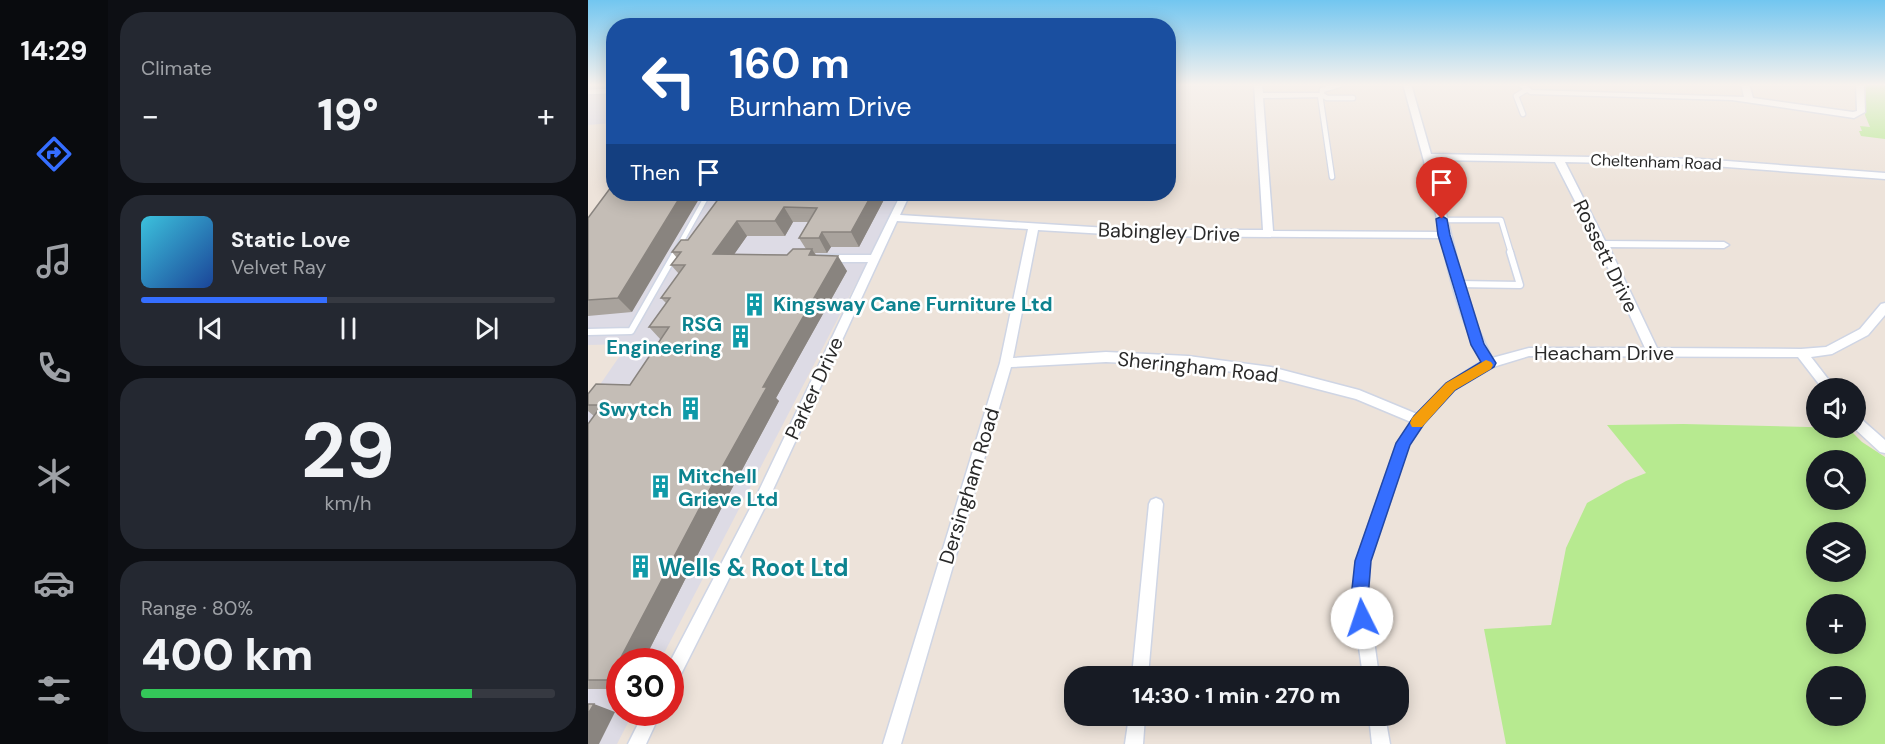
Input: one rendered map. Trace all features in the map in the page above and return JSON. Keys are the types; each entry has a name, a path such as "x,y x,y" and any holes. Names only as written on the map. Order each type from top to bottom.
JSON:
{"street":[{"path":"1260,119 1268,235"},
{"path":"1417,119 1458,284 1478,345 1489,363"},
{"name":"Cheltenham Road","path":"1428,158 1700,162 1885,176"},
{"name":"Rossett Drive","path":"1559,160 1602,244 1653,353"},
{"name":"Parker Drive","path":"684,651 760,503 902,201"},
{"name":"Babingley Drive","path":"895,218 1140,233 1444,235"},
{"name":"Dersingham Road","path":"892,744 1006,363 1034,226"},
{"path":"1602,244 1724,245"},
{"path":"817,258 874,259"},
{"name":"Heacham Drive","path":"1370,666 1360,598 1363,561 1403,443 1419,420 1450,387 1489,363 1528,352 1801,353 1828,351 1864,332 1885,307"},
{"path":"1801,353 1821,378"},
{"name":"Sheringham Road","path":"1006,363 1106,357 1188,361 1271,372 1359,395 1419,420"},
{"path":"1866,431 1885,448"},
{"path":"1141,666 1155,504"},
{"path":"637,744 646,726"},
{"path":"1134,744 1136,726"},
{"path":"1378,726 1381,744"}],"lane":[{"path":"1324,119 1332,177"},
{"path":"588,332 631,331 704,201"},
{"path":"1442,219 1501,220 1520,285 1458,284"}],"shaded area":[{"path":"588,119 606,119 606,124 588,125"},
{"path":"607,201 896,201 888,222 667,648 606,648 606,726 626,726 617,744 588,744 588,402 628,344 588,345 588,220"}],"green space":[{"path":"1867,119 1885,119 1885,139 1861,136 1860,126 1870,127"},
{"path":"1607,425 1806,427 1806,438 1858,438 1885,457 1885,744 1506,744 1484,629 1551,625 1566,548 1587,503 1626,481 1646,473"}],"building":[{"path":"606,194 606,201 678,201 618,298 588,300 588,218"},
{"path":"717,201 868,201 851,232 822,232 819,238 799,238 817,208 784,207 775,221 737,221 713,254 787,255 793,249 812,249 809,255 838,256 763,387 767,387 706,496 626,648 606,648 606,680 588,680 588,424 602,405 588,405 588,394 596,384 630,385 669,327 649,327 670,298 661,298 685,265 671,265 681,252 672,252 681,240 688,240"},
{"path":"588,704 594,704 588,714"}],"slow traffic":[{"path":"1417,423 1450,387 1486,365"}],"place":[{"name":"Kingsway Cane Furniture Ltd","path":"755,304"},
{"name":"RSG Engineering","path":"740,336"},
{"name":"Swytch","path":"690,409"},
{"name":"Mitchell Grieve Ltd","path":"660,487"},
{"name":"Wells & Root Ltd","path":"640,567"}],"route":[{"path":"1362,618 1360,598 1363,561 1403,443 1419,420 1450,387 1489,363 1478,345 1472,327 1444,235 1442,219"}]}
